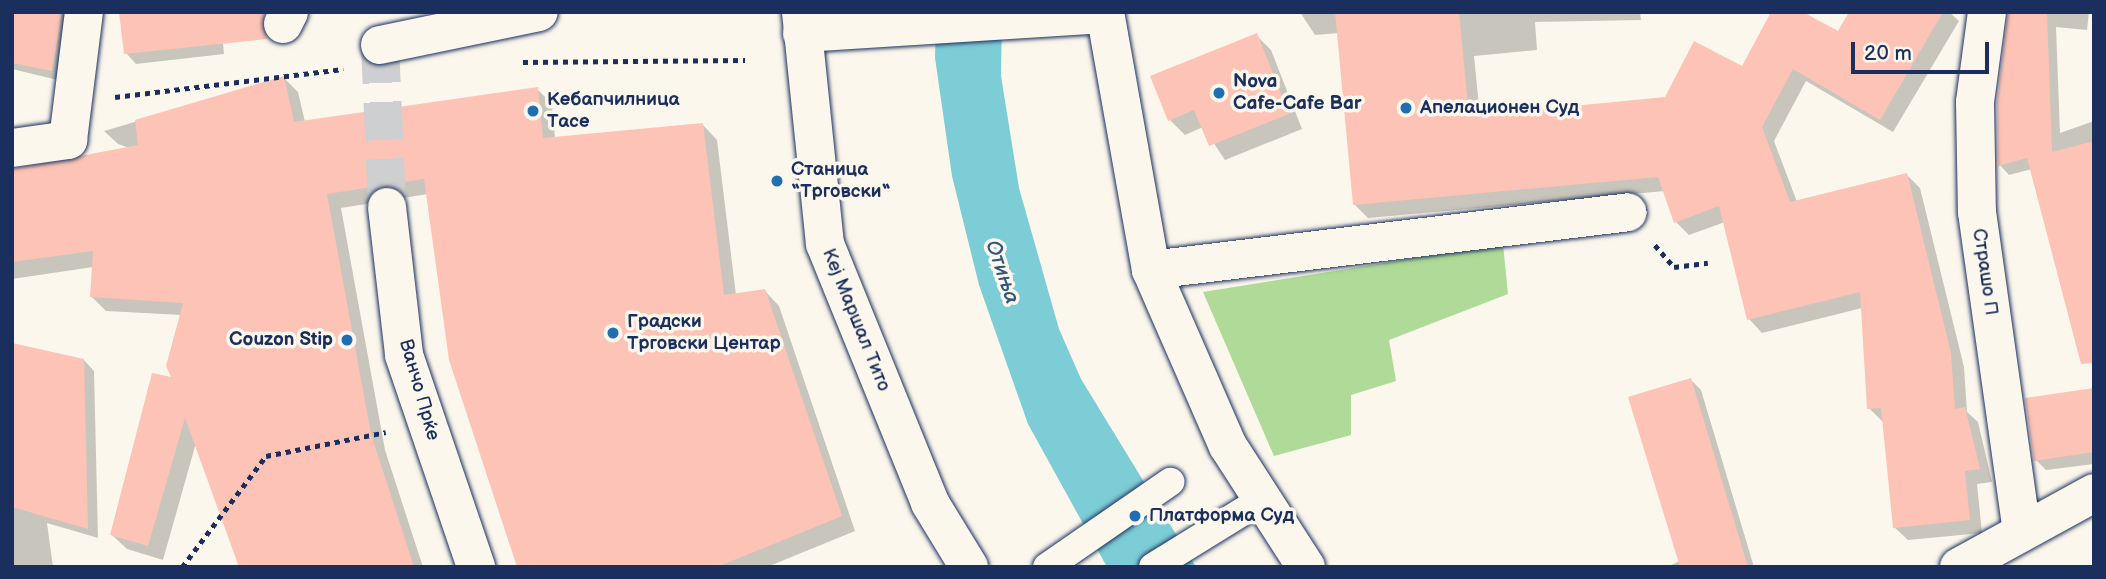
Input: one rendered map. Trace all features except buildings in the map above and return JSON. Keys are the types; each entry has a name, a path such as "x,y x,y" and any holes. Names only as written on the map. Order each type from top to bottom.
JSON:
{"street":[{"path":"12,148 68,140 84,12"},
{"path":"380,45 539,12"},
{"name":"Страшо П","path":"1987,12 1975,102 1977,212 2022,531"},
{"path":"802,23 881,27 1105,13 1152,270 1228,446 1306,567"},
{"name":"Кеј Маршал Тито","path":"802,23 824,244 930,503 969,567"},
{"name":"Ванчо Прќе","path":"387,207 404,355 476,567"},
{"path":"1152,270 1627,212"},
{"path":"1959,567 2094,493"}],"lane":[{"path":"1047,567 1170,482"},
{"path":"1153,567 1263,499"}],"path":[{"path":"1627,212 1674,267 1708,263"},
{"path":"182,567 266,456 387,432"}],"green space":[{"path":"1503,244 1508,294 1389,340 1396,381 1351,395 1351,435 1274,456 1203,292"}],"water":[{"name":"Отиња","path":"936,12 1002,12 1001,76 1019,188 1059,329 1081,379 1196,567 1107,567 1028,424 979,285 952,176 935,58"}],"tunnel":[{"path":"380,45 387,207"}],"place":[{"name":"Nova Cafe-Cafe Bar","path":"1219,93"},
{"name":"Апелационен Суд","path":"1406,108"},
{"name":"Кебапчилница Тасе","path":"533,111"},
{"name":"Станица “Трговски“","path":"777,181"},
{"name":"Градски Трговски Центар","path":"613,333"},
{"name":"Couzon Stip","path":"347,340"},
{"name":"Платформа Суд","path":"1135,516"}]}
